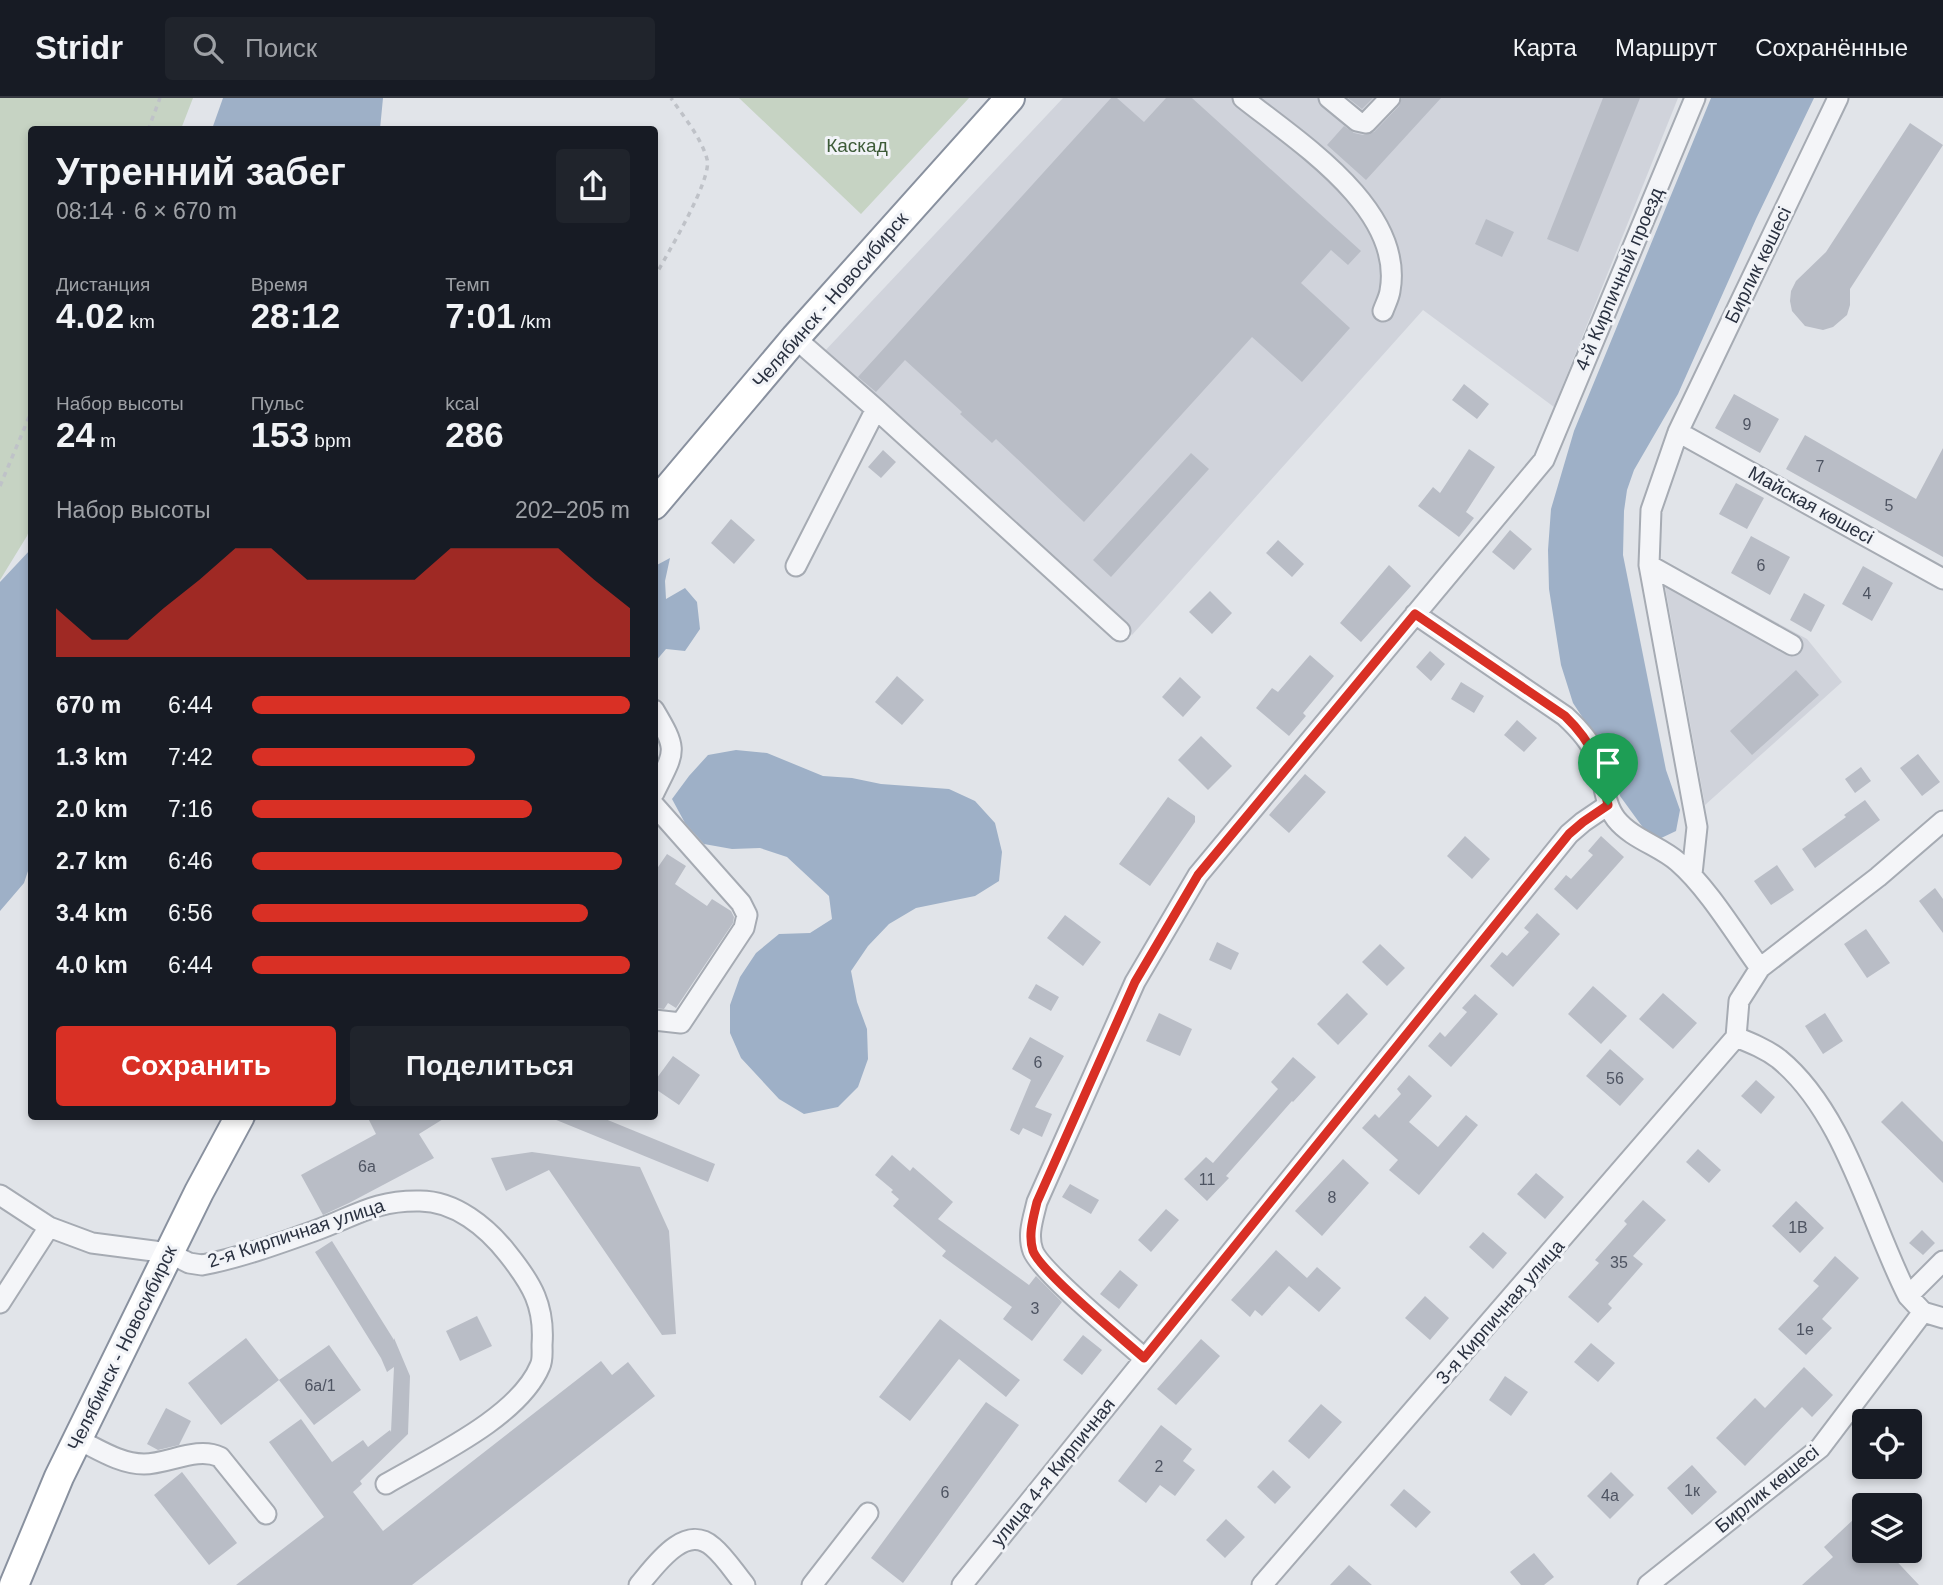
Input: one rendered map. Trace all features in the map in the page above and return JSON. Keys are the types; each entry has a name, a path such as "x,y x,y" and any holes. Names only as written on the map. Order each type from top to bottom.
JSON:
{"highway":[{"name":"Челябинск - Новосибирск","path":"658,500 795,338 1010,98"},
{"name":"Челябинск - Новосибирск","path":"14,1585 77,1439 199,1192 238,1120"}],"street":[{"path":"1243,98 1323,160 1361,200 1376,224 1388,253 1390,292 1383,311"},
{"path":"1329,98 1357,121 1366,123 1391,98"},
{"name":"4-й Кирпичный проезд","path":"1415,614 1544,460 1695,98"},
{"name":"Бирлик көшесі","path":"1692,874 1696,827 1694,805 1650,565 1651,510 1678,432 1838,98"},
{"path":"795,338 1120,631"},
{"path":"796,566 876,409"},
{"name":"Майская көшесі","path":"1678,432 1943,579"},
{"path":"1650,565 1792,645"},
{"path":"1144,1358 1047,1270 1034,1253 1030,1231 1037,1202 1135,982 1198,875 1415,614 1573,724 1596,755 1608,805 1617,820 1676,859 1692,874 1760,968"},
{"path":"658,717 667,732 673,751 658,784"},
{"name":"улица 4-я Кирпичная","path":"962,1585 1569,834 1608,805"},
{"path":"658,810 741,903 747,915 744,928 681,1023 658,1020"},
{"path":"1943,821 1878,877 1760,968 1739,1001 1736,1037 1777,1058 1796,1075 1812,1096 1838,1136 1908,1296 1923,1312 1943,1318"},
{"name":"3-я Кирпичная улица","path":"1262,1585 1736,1037"},
{"name":"2-я Кирпичная улица","path":"0,1195 49,1227 92,1243 169,1253 190,1263 202,1265 316,1230 363,1209 388,1203 422,1200 455,1209 480,1225 507,1251 528,1281 542,1311 541,1365 523,1392 491,1421 386,1484"},
{"path":"0,1303 49,1227"},
{"path":"1908,1296 1943,1261"},
{"name":"Бирлик көшесі","path":"1648,1585 1820,1448 1923,1312"},
{"path":"77,1439 127,1462 145,1464 198,1454 214,1454 220,1457 266,1514"},
{"path":"812,1585 868,1513"},
{"path":"639,1585 674,1547 696,1540 713,1546 745,1585"},
{"path":"0,1569 14,1585"}],"path":[{"path":"150,126 160,98"},
{"path":"658,270 704,183 708,161 692,129 671,98"},
{"path":"0,486 28,420"}],"shaded area":[{"path":"1063,98 1678,98 1554,407 1423,310 1132,635 822,354"},
{"path":"1660,559 1807,639 1842,682 1705,805"}],"green space":[{"path":"0,98 193,98 182,126 28,126 28,533 0,580"},
{"name":"Каскад","path":"739,98 969,98 861,214"}],"water":[{"path":"223,98 383,98 380,126 213,126"},
{"path":"1711,98 1814,98 1756,219 1678,394 1634,470 1627,490 1623,555 1666,770 1680,810 1676,831 1657,840 1644,829 1620,796 1606,753 1573,703 1561,665 1549,589 1548,550 1551,509 1574,431"},
{"path":"28,552 28,871 24,883 0,911 0,582"},
{"path":"670,558 665,581 666,599 685,588 697,602 700,629 685,651 666,649 658,658 658,564"},
{"path":"736,750 767,753 823,776 949,789 975,801 995,823 1002,852 999,881 975,896 916,908 889,924 868,946 851,971 857,1002 867,1029 868,1059 858,1087 838,1107 804,1114 779,1099 741,1058 730,1033 730,1005 740,977 756,953 779,934 810,933 832,919 829,896 787,857 760,848 732,849 704,844 685,823 672,799 708,755"}],"building":[{"path":"1111,98 1117,98 1144,122 1166,98 1192,98 1361,251 1348,265 1331,250 1301,283 1350,328 1302,382 1252,337 1084,522 996,439 992,443 905,360 876,392 858,377"},
{"path":"1348,98 1373,98 1362,109"},
{"path":"1402,98 1441,98 1366,180 1327,145 1344,126 1363,135 1374,132 1399,106"},
{"path":"1603,98 1640,98 1578,252 1547,239"},
{"path":"1910,123 1943,145 1850,289 1847,315 1833,327 1823,330 1805,326 1792,311 1790,301 1796,281 1826,252"},
{"path":"1486,219 1514,232 1502,257 1475,244"},
{"path":"1464,384 1489,404 1477,419 1452,400"},
{"path":"1734,394 1779,419 1760,453 1715,428"},
{"path":"1805,435 1916,499 1943,448 1943,557 1786,469"},
{"path":"1469,449 1495,467 1466,512 1474,518 1459,537 1418,506 1433,487 1440,493"},
{"path":"883,450 896,462 881,478 868,467"},
{"path":"1191,453 1209,469 1111,577 1093,560"},
{"path":"1736,483 1764,498 1747,529 1719,514"},
{"path":"731,519 755,540 734,564 711,543"},
{"path":"1510,530 1532,549 1514,570 1492,552"},
{"path":"1751,536 1790,557 1770,595 1731,573"},
{"path":"1278,540 1304,564 1292,577 1266,553"},
{"path":"1389,565 1411,586 1361,642 1340,623"},
{"path":"1863,566 1893,583 1872,621 1842,604"},
{"path":"1210,591 1232,613 1212,634 1189,612"},
{"path":"1804,593 1825,605 1811,632 1790,620"},
{"path":"1430,651 1445,664 1431,681 1416,667"},
{"path":"1310,655 1334,676 1303,713 1306,716 1289,736 1256,708 1272,688 1278,692"},
{"path":"1796,670 1819,695 1752,755 1730,731"},
{"path":"897,676 924,700 902,725 875,702"},
{"path":"1180,677 1201,697 1183,717 1162,697"},
{"path":"1461,682 1484,696 1474,713 1451,699"},
{"path":"1517,720 1537,738 1524,752 1504,735"},
{"path":"1201,736 1232,766 1208,790 1178,760"},
{"path":"1918,754 1940,782 1922,796 1900,768"},
{"path":"1861,767 1871,781 1855,793 1845,779"},
{"path":"1305,774 1326,792 1289,833 1269,815"},
{"path":"1168,797 1195,816 1195,822 1150,886 1119,864"},
{"path":"1865,800 1880,820 1815,868 1802,849"},
{"path":"1465,836 1490,859 1472,879 1447,856"},
{"path":"1601,836 1624,857 1577,910 1554,889 1566,875 1571,879 1593,855 1588,851"},
{"path":"667,854 686,866 675,884 707,906 712,899 731,911 734,917 733,923 676,1008 668,1003 664,1009 658,1008 658,867"},
{"path":"1777,865 1794,890 1771,905 1754,881"},
{"path":"1935,888 1943,899 1943,933 1919,901"},
{"path":"1537,913 1560,934 1513,987 1490,966 1502,952 1507,956 1529,932 1524,928"},
{"path":"1065,915 1101,942 1083,966 1047,938"},
{"path":"1866,929 1890,963 1867,978 1844,944"},
{"path":"1217,942 1239,953 1231,970 1209,960"},
{"path":"1380,944 1405,968 1387,986 1362,962"},
{"path":"1036,984 1059,997 1051,1011 1028,998"},
{"path":"1593,986 1627,1016 1601,1044 1568,1014"},
{"path":"1347,993 1368,1014 1338,1045 1317,1024"},
{"path":"1663,993 1697,1023 1673,1049 1639,1019"},
{"path":"1475,994 1498,1014 1451,1067 1428,1046 1440,1032 1445,1037 1467,1012 1462,1008"},
{"path":"1159,1013 1192,1029 1180,1056 1146,1041"},
{"path":"1825,1013 1843,1041 1823,1054 1805,1026"},
{"path":"1030,1037 1064,1056 1035,1107 1052,1114 1042,1137 1023,1128 1019,1135 1010,1130 1031,1080 1012,1069"},
{"path":"1610,1049 1644,1079 1620,1106 1586,1076"},
{"path":"673,1056 700,1075 679,1105 658,1091 658,1077"},
{"path":"1293,1057 1316,1077 1226,1176 1229,1178 1207,1201 1184,1179 1206,1157 1213,1163 1278,1089 1271,1082"},
{"path":"1409,1075 1432,1096 1409,1122 1438,1147 1466,1115 1478,1125 1419,1195 1389,1170 1398,1160 1362,1128 1375,1114 1379,1118 1401,1094 1397,1089"},
{"path":"1756,1080 1775,1097 1761,1114 1741,1096"},
{"path":"1902,1101 1943,1142 1943,1183 1881,1122"},
{"path":"369,1120 442,1120 419,1134 434,1158 323,1215 301,1175 376,1134"},
{"path":"556,1120 608,1120 715,1164 708,1182"},
{"path":"1698,1149 1721,1170 1709,1183 1686,1162"},
{"path":"532,1152 640,1167 669,1231 676,1334 662,1335 549,1170 506,1191 491,1158"},
{"path":"892,1155 910,1171 913,1167 953,1202 938,1219 1029,1285 1036,1276 1062,1302 1032,1341 1003,1319 1012,1307 942,1256 946,1251 893,1206 899,1199 891,1192 893,1190 875,1175"},
{"path":"1343,1159 1369,1183 1322,1236 1295,1211"},
{"path":"1536,1173 1564,1197 1545,1219 1517,1194"},
{"path":"1070,1184 1099,1200 1091,1214 1062,1197"},
{"path":"1643,1200 1666,1220 1633,1256 1643,1264 1608,1304 1612,1308 1598,1323 1568,1297 1599,1263 1595,1260 1627,1224 1624,1221"},
{"path":"1796,1201 1824,1228 1800,1253 1772,1226"},
{"path":"1166,1209 1179,1220 1151,1252 1138,1240"},
{"path":"1922,1230 1935,1243 1923,1255 1909,1243"},
{"path":"1483,1232 1507,1253 1493,1269 1469,1247"},
{"path":"332,1241 394,1338 410,1376 408,1434 360,1481 362,1484 353,1492 383,1531 601,1361 612,1375 628,1362 655,1396 412,1585 236,1585 324,1517 269,1442 301,1419 332,1462 363,1440 368,1447 390,1430 391,1432 394,1367 387,1372 315,1252"},
{"path":"1276,1250 1307,1278 1317,1267 1341,1288 1319,1312 1289,1286 1262,1316 1255,1310 1250,1317 1231,1300"},
{"path":"1835,1256 1859,1278 1822,1319 1832,1328 1806,1355 1778,1329 1819,1286 1813,1281"},
{"path":"1120,1270 1138,1285 1119,1309 1100,1294"},
{"path":"1425,1296 1449,1318 1430,1340 1405,1318"},
{"path":"477,1316 492,1346 460,1361 446,1331"},
{"path":"940,1319 1020,1380 1006,1397 959,1359 910,1421 879,1397"},
{"path":"1083,1335 1102,1350 1082,1375 1063,1360"},
{"path":"246,1338 279,1380 221,1425 188,1383"},
{"path":"1201,1339 1220,1356 1176,1405 1157,1389"},
{"path":"1591,1343 1615,1363 1598,1382 1574,1362"},
{"path":"329,1345 361,1390 314,1425 279,1380"},
{"path":"1804,1367 1833,1395 1812,1417 1802,1407 1745,1466 1716,1438 1755,1398 1765,1408"},
{"path":"1505,1376 1528,1392 1511,1416 1489,1400"},
{"path":"986,1402 1019,1425 903,1583 871,1558"},
{"path":"1321,1404 1342,1422 1309,1459 1288,1441"},
{"path":"166,1408 191,1421 179,1445 158,1450 147,1444"},
{"path":"1161,1425 1192,1449 1183,1461 1195,1470 1175,1496 1160,1485 1146,1503 1118,1481"},
{"path":"1692,1465 1717,1492 1692,1515 1667,1488"},
{"path":"1273,1470 1291,1487 1275,1504 1257,1487"},
{"path":"182,1472 237,1543 209,1565 154,1495"},
{"path":"1611,1472 1634,1495 1610,1519 1587,1496"},
{"path":"1404,1489 1431,1512 1416,1528 1390,1505"},
{"path":"1226,1519 1245,1537 1225,1558 1206,1540"},
{"path":"1852,1521 1852,1563 1898,1563 1919,1585 1802,1585 1833,1557 1824,1547"},
{"path":"1534,1553 1554,1577 1544,1585 1521,1585 1510,1572"},
{"path":"1349,1565 1372,1585 1330,1585"}],"route":[{"path":"1415,614 1565,716 1596,755 1608,805 1569,834 1144,1358 1047,1270 1034,1253 1030,1231 1037,1202 1135,982 1198,875 1415,614"}]}
